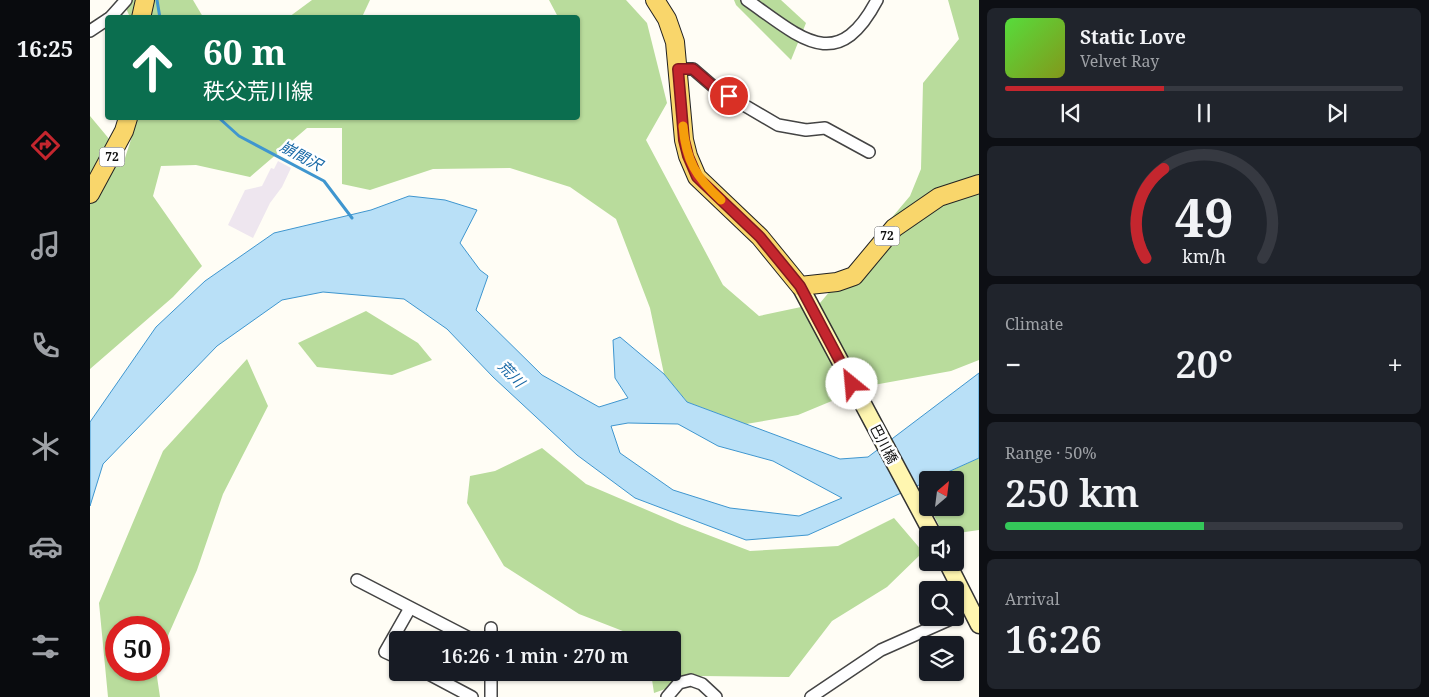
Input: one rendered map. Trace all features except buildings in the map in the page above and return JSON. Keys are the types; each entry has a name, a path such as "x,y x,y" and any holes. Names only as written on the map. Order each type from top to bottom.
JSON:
{"main road":[{"path":"142,15 144,0"},
{"path":"655,0 667,19 676,42 684,140 688,156 697,177 760,237 804,293"},
{"name":"72","path":"90,194 124,131 127,120"},
{"name":"72","path":"804,293 854,276 894,228 939,196 979,184"},
{"name":"巴川橋","path":"804,293 928,526"},
{"path":"964,618 979,625"}],"street":[{"path":"112,15 126,0"},
{"path":"748,0 808,40 821,45 836,43 852,36 867,19 878,0"},
{"path":"90,31 105,21"},
{"path":"678,69 693,69 715,88 778,125 806,130 825,128 868,152"},
{"path":"357,580 455,631"},
{"path":"397,631 410,608"},
{"path":"811,697 881,650 934,626"},
{"path":"389,645 385,652 389,654"},
{"path":"667,697 679,683 691,680 702,684 716,697"},
{"path":"442,681 472,697"},
{"path":"491,681 491,697"}],"shaded area":[{"path":"278,161 291,168 282,187 270,203 253,238 228,225 245,190 262,186 271,168 274,169"}],"green space":[{"path":"122,0 193,0 202,15 129,15"},
{"path":"312,0 370,0 363,15 292,15"},
{"path":"549,0 626,0 647,23 667,103 646,140 723,285 759,316 820,303 910,196 921,169 923,83 959,39 948,0 979,0 979,360 951,371 868,386 798,415 746,424 687,402 664,374 650,308 616,219 570,187 510,168 433,169 370,190 342,184 342,128 307,128 250,177 196,165 161,166 153,196 202,266 173,297 90,369 90,116 125,158 137,120 580,120 580,15 557,15"},
{"path":"734,0 781,0 806,23 791,60 736,5"},
{"path":"366,311 418,343 432,360 392,375 317,367 298,343"},
{"path":"247,359 268,406 223,494 197,570 170,631 170,616 105,616 105,666 99,603 163,451"},
{"path":"542,448 586,484 682,525 750,551 838,546 894,518 919,547 919,556 887,587 832,621 789,677 702,676 654,693 652,681 681,681 681,631 623,631 579,614 504,566 467,503 470,476 495,471"},
{"path":"979,458 979,530 964,532 964,526 939,526 934,516 964,516 964,471 951,471"},
{"path":"106,681 158,681 160,697 108,697"}],"water":[{"name":"荒川","path":"409,196 445,200 477,210 460,243 480,270 488,276 476,310 542,375 599,407 628,398 615,378 613,340 620,337 664,374 687,402 840,459 868,457 979,373 979,458 950,471 919,471 919,485 808,535 746,540 635,498 577,455 493,377 447,329 404,299 323,292 282,300 217,346 103,464 90,506 90,422 156,327 205,281 274,233 371,210","holes":["628,423 678,424 718,446 773,461 842,498 799,516 730,508 673,490 620,453 611,426"]}],"waterway":[{"name":"崩間沢","path":"157,0 160,15"},
{"name":"崩間沢","path":"221,120 239,136 324,181 352,218"}],"slow traffic":[{"path":"683,126 688,156 697,177 721,200"}],"route":[{"path":"729,96 715,88 693,69 678,69 684,140 688,156 697,177 760,237 800,286 852,384"}]}
